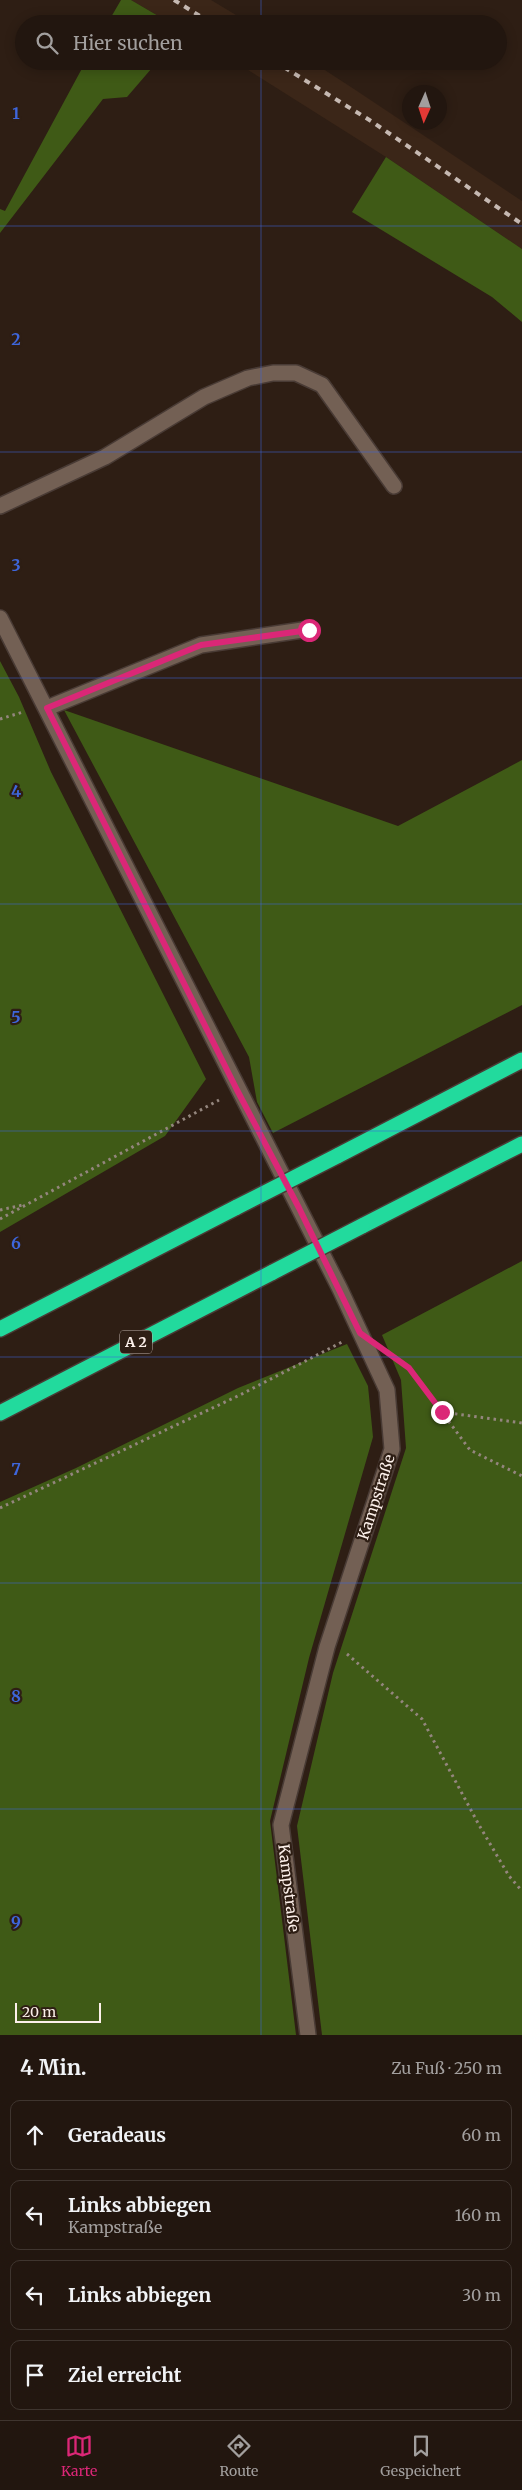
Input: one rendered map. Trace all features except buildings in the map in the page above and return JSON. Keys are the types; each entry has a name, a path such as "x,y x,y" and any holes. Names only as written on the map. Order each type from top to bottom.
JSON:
{"highway":[{"path":"0,1328 522,1060"},
{"name":"A 2","path":"0,1412 522,1144"}],"street":[{"path":"0,506 105,457 204,397 248,378 273,373 296,373 322,385 394,486"},
{"name":"Kampstraße","path":"0,618 47,708 237,1090 299,1208 387,1390 392,1449 327,1647 281,1826 308,2035"},
{"path":"47,708 201,645 309,630"}],"path":[{"path":"0,1219 237,1090"},
{"path":"0,1210 26,1204"},
{"path":"0,1508 81,1472 240,1395 360,1333"},
{"path":"395,1358 409,1368 470,1450 522,1476"},
{"path":"442,1412 522,1423"},
{"path":"327,1647 348,1655 422,1719 479,1825 509,1876 522,1891"}],"shaded area":[{"path":"131,0 211,0 236,15 157,15"},
{"path":"248,70 325,70 357,91 402,121 402,130 416,130 522,201 522,249 386,157"}],"green space":[{"path":"121,0 131,0 157,15 112,15"},
{"path":"81,70 150,70 127,97 103,99 0,233 0,209 5,211"},
{"path":"386,157 522,249 522,322 492,297 352,212"},
{"path":"0,661 19,697 51,772 206,1079 165,1136 0,1232"},
{"path":"64,710 398,826 522,760 522,1005 273,1133 257,1102 249,1057"},
{"path":"522,1261 522,2035 322,2035 297,1826 333,1673 406,1448 401,1380 382,1335"},
{"path":"347,1344 368,1386 373,1437 309,1658 270,1821 296,2035 0,2035 0,1502 76,1468 238,1388"}],"railway":[{"path":"174,0 198,15"},
{"path":"289,70 371,121 522,224"}],"route":[{"path":"309,630 201,645 47,708 237,1090 340,1289 360,1333 409,1368 442,1412"}]}
